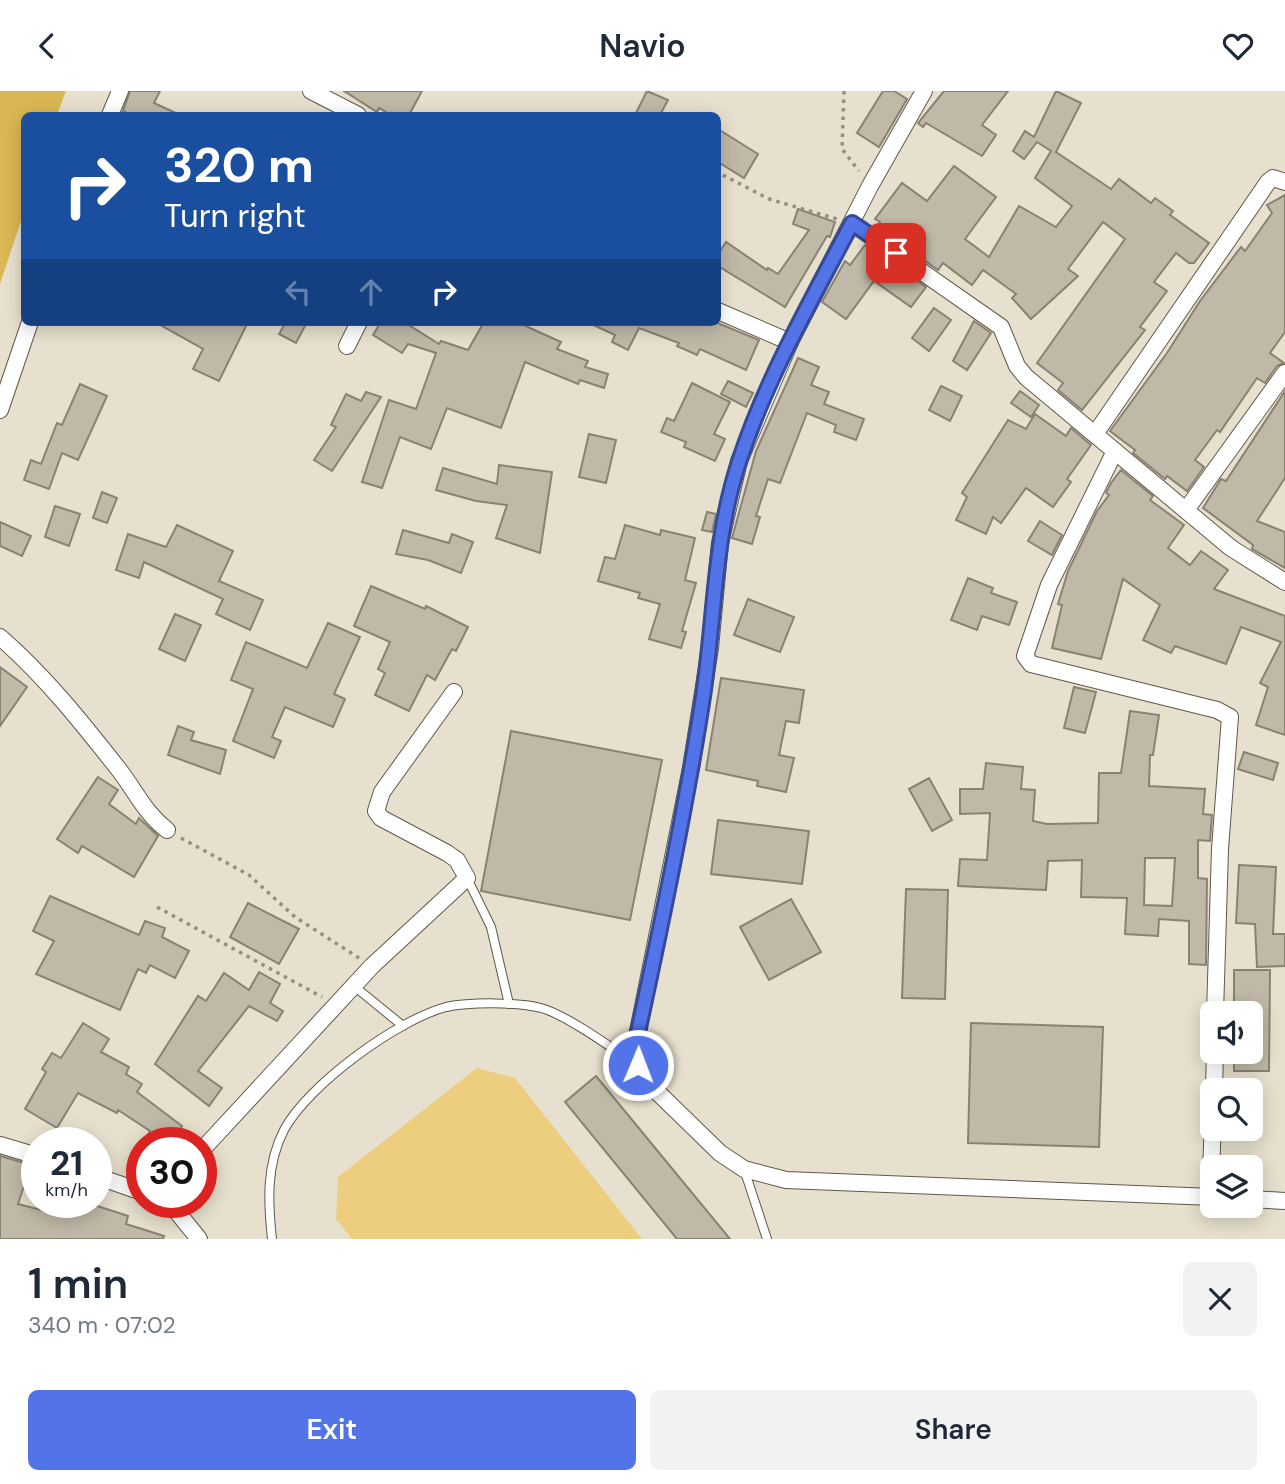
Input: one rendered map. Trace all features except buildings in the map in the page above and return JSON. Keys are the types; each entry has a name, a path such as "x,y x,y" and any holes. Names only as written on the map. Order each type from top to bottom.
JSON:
{"street":[{"path":"111,112 120,91"},
{"path":"311,91 352,112"},
{"path":"924,91 870,185 790,342 758,412 731,489 720,543 710,648 691,768 635,1046 638,1065 649,1083 720,1153 744,1169 786,1180 1200,1197"},
{"path":"1095,434 1268,182 1273,179 1285,181"},
{"path":"852,223 1001,327 1020,371 1231,548 1285,582"},
{"path":"721,312 790,342"},
{"path":"0,410 29,326"},
{"path":"347,346 357,326"},
{"path":"1186,510 1285,373"},
{"path":"1115,451 1049,585 1025,656 1031,664 1217,710 1230,717 1232,725 1220,849 1215,1001"},
{"path":"0,636 71,710 123,775 149,815 167,830"},
{"path":"217,1134 372,966 467,878 457,860 381,818 376,811 382,792 454,692"},
{"path":"0,1145 21,1151"},
{"path":"1263,1200 1285,1201"},
{"path":"182,1218 199,1239"}],"lane":[{"path":"467,878 491,927 509,1004"},
{"path":"354,986 403,1026"},
{"path":"272,1239 267,1189 284,1131 311,1094 355,1057 403,1026 446,1007 509,1004 543,1008 638,1065"},
{"path":"744,1169 767,1239"}],"path":[{"path":"844,91 842,149 870,185"},
{"path":"721,174 769,199 852,223"},
{"path":"167,830 248,875 295,917 372,966"},
{"path":"157,907 336,1005"}],"shaded area":[{"path":"0,91 66,91 58,112 21,112 21,221 0,284"},
{"path":"477,1068 515,1078 642,1239 352,1239 336,1219 338,1177"}],"route":[{"path":"638,1065 635,1046 666,904 691,768 710,648 720,543 739,461 790,342 852,223 896,253"}]}
